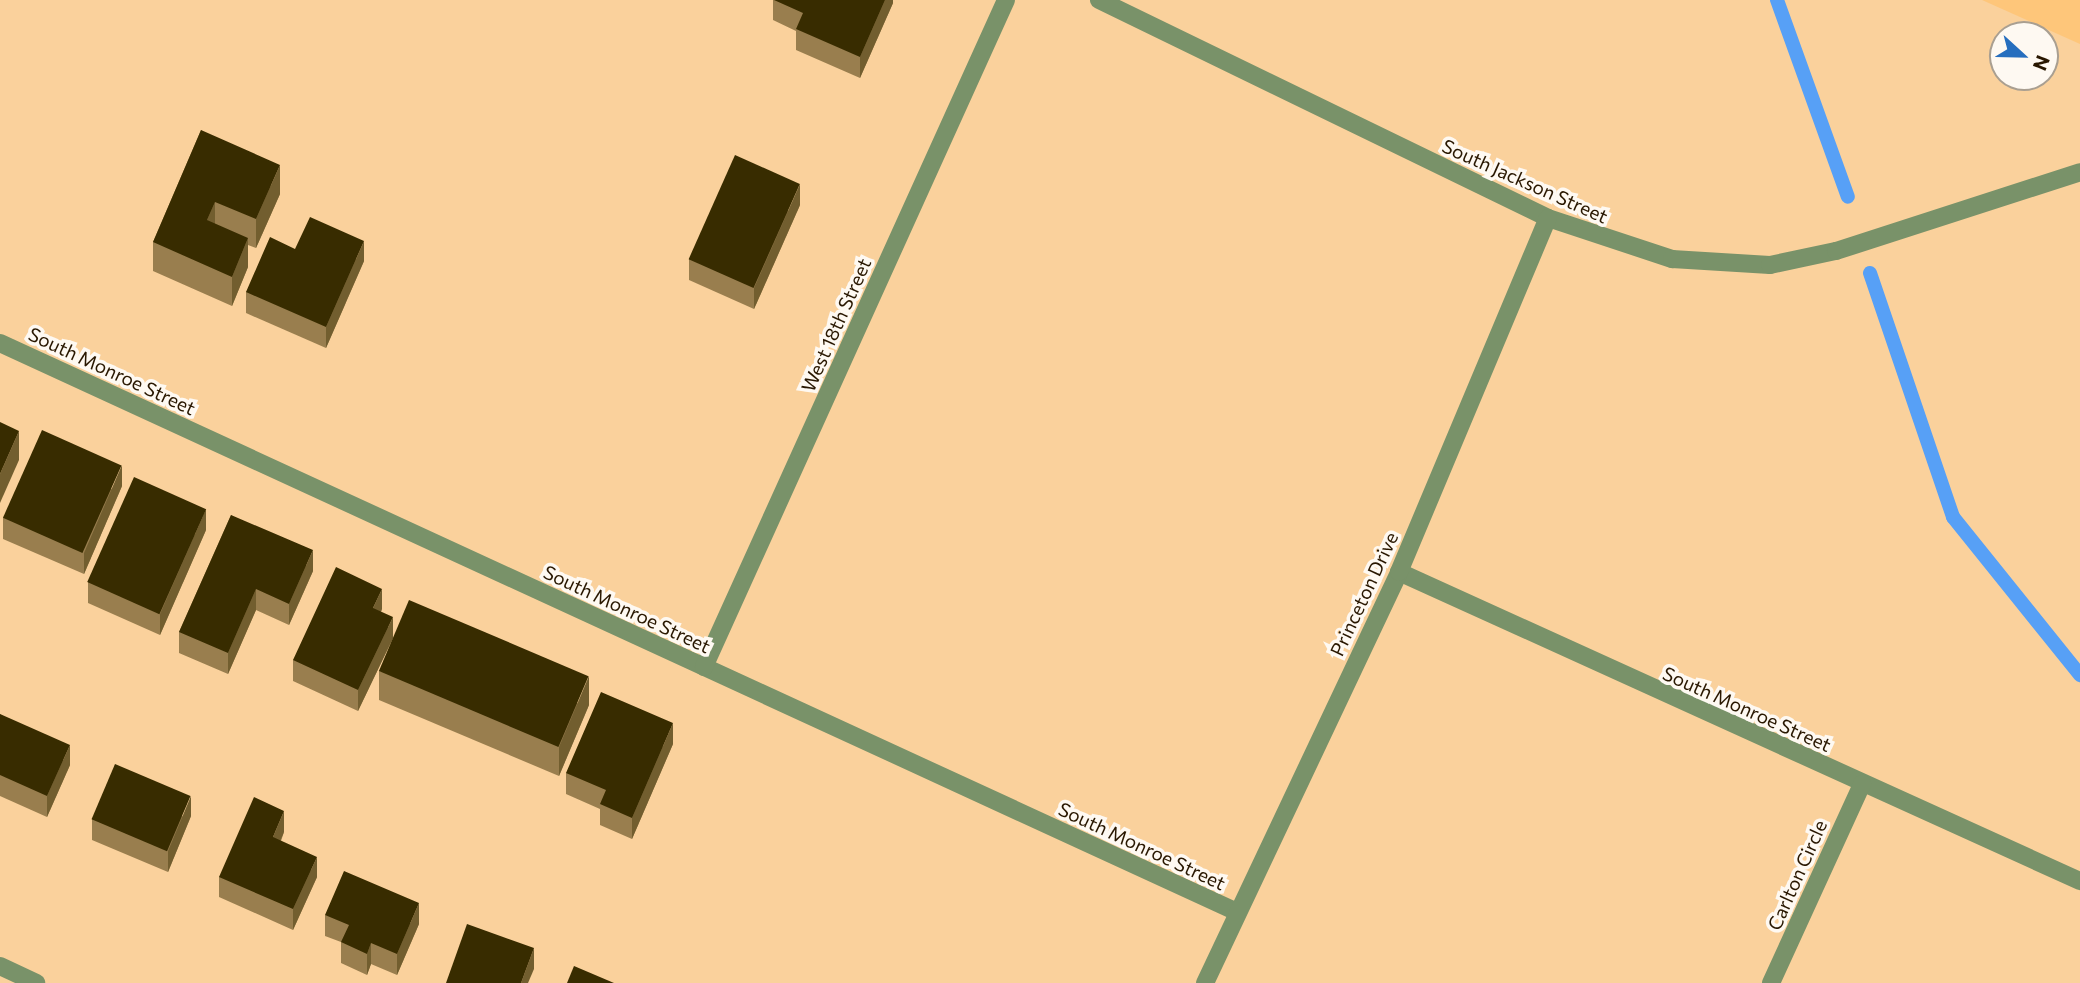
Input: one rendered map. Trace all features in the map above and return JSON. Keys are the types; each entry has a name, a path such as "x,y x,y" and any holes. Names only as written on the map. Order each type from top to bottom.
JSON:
{"street":[{"name":"West 18th Street","path":"704,667 1006,0"},
{"name":"South Jackson Street","path":"1099,0 1548,218 1612,243 1721,266 1770,265 1836,251 2080,172"},
{"name":"Princeton Drive","path":"1205,983 1399,572 1548,218"},
{"name":"South Monroe Street","path":"0,343 1237,912"},
{"name":"South Monroe Street","path":"1399,572 2080,881"},
{"name":"Carlton Circle","path":"1771,983 1862,784"},
{"path":"0,966 36,983"}],"shaded area":[{"path":"1982,0 2080,0 2080,44 2059,35 2059,21 2029,21"}],"building":[{"path":"774,0 885,0 860,57 796,29 803,13"},
{"path":"201,130 280,165 256,219 215,202 207,220 248,238 232,277 153,242"},
{"path":"735,155 800,184 753,288 689,259"},
{"path":"310,217 364,241 326,327 246,292 270,237 295,249"},
{"path":"0,422 19,431 0,474"},
{"path":"42,430 121,465 82,553 3,518"},
{"path":"134,477 206,509 159,614 87,582"},
{"path":"231,515 313,550 289,604 256,589 228,653 179,632"},
{"path":"336,567 382,589 373,608 393,617 358,690 293,660"},
{"path":"409,600 588,676 558,747 379,671"},
{"path":"601,692 673,723 632,818 600,804 606,790 566,773"},
{"path":"0,714 70,745 47,796 0,775"},
{"path":"115,764 190,796 167,851 92,819"},
{"path":"254,797 284,811 273,837 317,857 293,909 219,877"},
{"path":"344,871 419,903 397,954 371,943 367,954 341,942 349,925 325,915"},
{"path":"467,924 534,948 521,983 446,983"},
{"path":"574,966 614,983 567,983"}],"waterway":[{"path":"1777,0 1848,197"},
{"path":"1870,273 1953,517 2080,675"}]}
